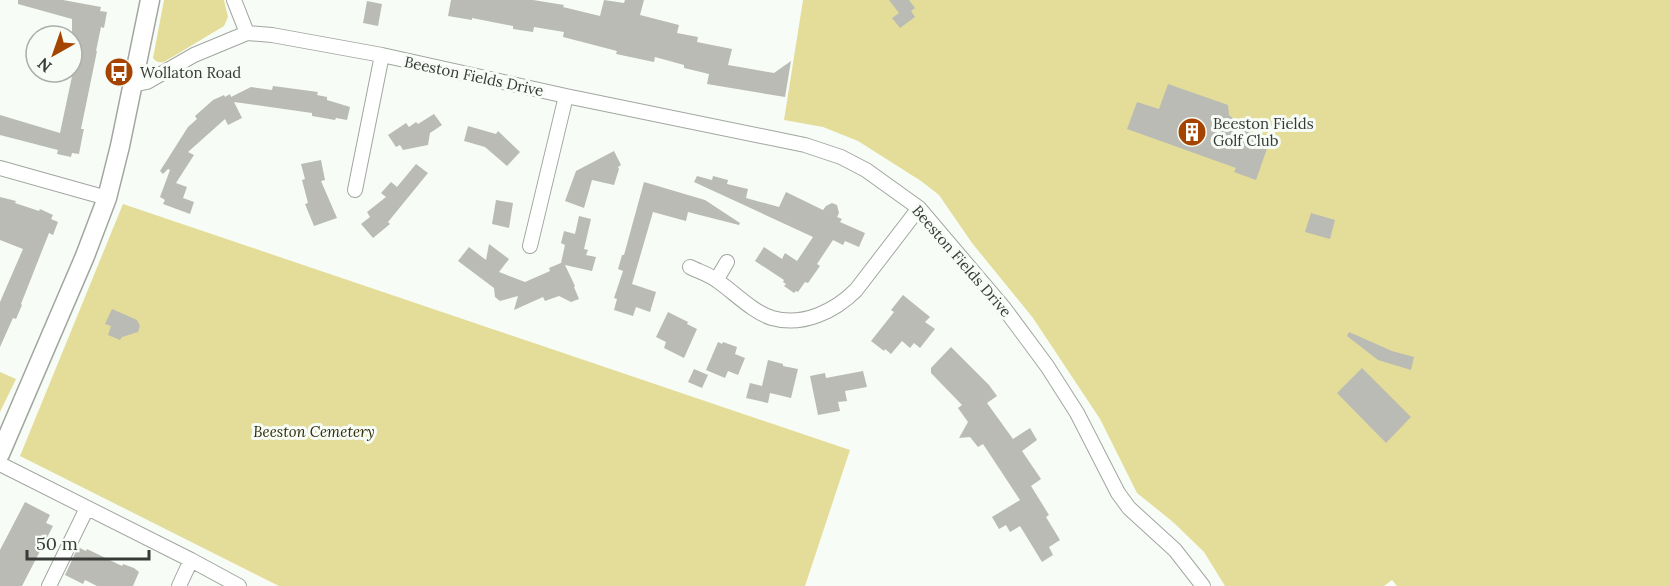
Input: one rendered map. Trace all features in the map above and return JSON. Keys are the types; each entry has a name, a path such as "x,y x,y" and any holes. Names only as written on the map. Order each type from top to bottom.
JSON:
{"main road":[{"path":"0,454 85,256 107,198 150,0"}],"street":[{"path":"234,0 247,33"},
{"name":"Beeston Fields Drive","path":"132,85 147,82 194,55 247,33 272,35 805,145 841,157 866,170 919,208 1004,308 1047,366 1077,413 1118,493 1129,508 1175,550 1203,586"},
{"path":"355,190 382,56"},
{"path":"530,246 566,96"},
{"path":"0,168 107,198"},
{"path":"690,267 717,279 752,307 771,318 790,321 814,317 844,302 856,290 919,208"},
{"path":"717,279 727,262"},
{"path":"0,464 239,586"},
{"path":"49,586 87,508"},
{"path":"179,586 191,560"}],"green space":[{"path":"164,0 224,0 228,17 224,26 164,62 158,62 153,58"},
{"path":"803,0 1670,0 1670,586 1397,586 1392,580 1384,586 1225,586 1204,552 1173,522 1137,493 1100,419 1033,318 972,243 939,195 858,141 823,127 784,120"},
{"name":"Beeston Cemetery","path":"123,204 850,450 805,586 279,586 20,456"},
{"path":"0,372 16,379 0,412"}],"building":[{"path":"18,0 63,0 101,7 100,11 107,12 96,51 81,129 84,129 79,154 72,153 71,157 57,154 58,150 0,135 0,115 60,133 70,84 84,84 84,24 72,24 72,19 18,4"},
{"path":"451,0 533,0 564,5 563,7 600,16 604,0 624,3 625,0 644,0 640,15 679,25 677,33 698,37 697,42 732,49 728,65 774,73 791,61 785,97 707,84 709,74 655,57 654,62 616,54 617,51 563,37 564,32 534,27 533,32 472,18 472,20 448,16"},
{"path":"889,0 909,0 915,8 911,11 915,17 900,28 892,18 899,13"},
{"path":"367,1 382,4 378,26 363,23"},
{"name":"Beeston Fields Golf Club","path":"1168,84 1228,105 1229,115 1237,122 1238,128 1270,140 1256,180 1234,172 1236,168 1127,129 1137,102 1159,109"},
{"path":"273,86 318,92 317,95 327,97 327,100 350,107 347,120 336,118 335,120 312,116 312,113 234,102 242,118 228,125 225,119 188,152 194,155 176,183 187,187 183,198 194,202 190,214 163,204 165,200 160,197 170,170 168,169 163,174 160,171 188,127 197,119 195,116 213,100 224,95 225,97 230,94 231,97 251,87 272,90"},
{"path":"434,114 442,125 430,133 428,145 403,150 400,145 396,147 388,135 406,123 409,127"},
{"path":"468,126 496,134 498,131 520,152 507,166 485,147 464,141"},
{"path":"614,151 621,165 618,167 614,185 592,180 584,208 565,201 576,171"},
{"path":"321,160 325,180 321,181 337,218 314,226 305,204 308,203 302,180 305,179 301,164"},
{"path":"416,164 428,173 388,222 390,224 373,238 361,224 370,217 367,212 386,197 381,193 391,182 397,187"},
{"path":"697,176 712,180 713,176 728,180 727,184 748,189 746,198 779,207 786,192 823,210 832,203 837,205 839,213 837,217 842,219 840,222 865,233 859,247 845,241 843,245 833,240 817,264 820,266 808,283 805,282 798,292 794,293 784,286 786,284 784,280 755,261 764,247 782,259 785,253 797,261 813,237 694,182"},
{"path":"644,182 705,200 740,223 739,225 688,212 686,221 653,212 632,284 656,292 650,312 636,307 633,316 614,310 617,299 614,298 623,271 618,269"},
{"path":"0,197 39,211 40,209 53,215 51,219 58,222 53,235 49,233 16,319 13,318 0,347 0,302 23,249 0,240"},
{"path":"496,200 513,203 509,228 492,224"},
{"path":"1311,213 1335,220 1330,239 1305,232"},
{"path":"579,216 591,219 584,249 588,250 586,255 596,257 592,271 565,265 579,299 571,302 559,296 545,301 543,297 514,310 518,296 500,301 495,297 494,288 458,261 469,247 486,260 489,244 509,259 499,272 525,282 550,271 549,268 561,263 565,245 561,243 564,231 575,234"},
{"path":"903,295 930,317 925,322 935,329 920,348 914,343 910,348 902,341 891,354 871,341 894,312 891,310"},
{"path":"112,309 137,320 140,326 138,332 122,337 120,340 108,335 111,326 105,324"},
{"path":"668,312 697,329 684,358 664,348 666,342 656,337"},
{"path":"1349,332 1392,351 1414,357 1411,370 1378,360 1347,336"},
{"path":"718,342 737,347 735,354 745,358 738,375 728,371 725,378 706,370"},
{"path":"951,347 997,396 987,403 1013,439 1030,428 1037,440 1022,451 1041,479 1031,486 1049,515 1046,517 1060,540 1049,547 1053,555 1042,562 1020,526 1010,532 1006,525 999,529 992,517 1020,500 983,444 978,447 970,437 959,438 968,422 958,408 962,405 931,373 931,368"},
{"path":"768,360 798,369 791,398 770,393 768,403 746,398 750,383 762,386"},
{"path":"1362,368 1411,417 1386,443 1337,393"},
{"path":"694,369 708,375 702,388 688,382"},
{"path":"863,371 867,387 845,391 847,401 838,402 840,411 818,415 810,376 825,373 826,378"},
{"path":"25,502 50,515 46,523 53,526 22,586 0,586 0,550"},
{"path":"78,547 122,566 123,564 134,568 139,572 133,586 97,586 85,580 83,584 65,575"}],"place":[{"name":"Wollaton Road","path":"119,72"},
{"name":"Beeston Fields Golf Club","path":"1192,132"}]}
